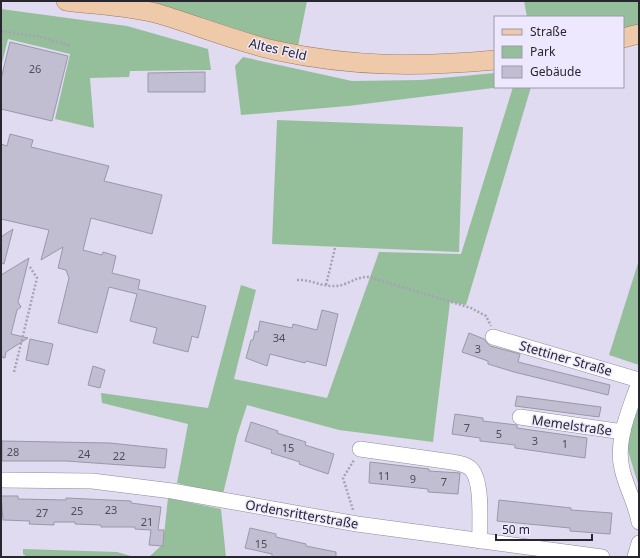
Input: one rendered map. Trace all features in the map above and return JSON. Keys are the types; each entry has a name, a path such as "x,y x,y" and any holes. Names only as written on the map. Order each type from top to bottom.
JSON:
{"main road":[{"name":"Altes Feld","path":"66,1 111,5 145,11 235,39 277,50 322,59 382,65 440,65 494,60"},
{"path":"624,38 639,34"}],"street":[{"name":"Stettiner Straße","path":"493,337 639,381"},
{"path":"639,381 623,432 620,452 622,470 639,517"},
{"name":"Memelstraße","path":"520,417 623,432"},
{"path":"360,449 463,464 472,470 478,494 480,541"},
{"name":"Ordensritterstraße","path":"1,480 92,482 172,491 357,524 602,557"},
{"path":"635,557 639,543"}],"path":[{"path":"1,31 41,37 70,46"},
{"path":"326,285 335,248"},
{"path":"14,372 37,278 30,267"},
{"path":"297,280 337,286 356,279 369,278 471,308 486,316 493,337"},
{"path":"357,524 343,478 360,449"}],"green space":[{"path":"141,1 307,1 298,46 231,30 175,9"},
{"path":"524,1 639,1 639,28 624,31 624,16 527,16"},
{"path":"1,9 127,26 208,49 211,70 130,71 129,77 90,78 94,128 55,119 70,54 8,39 1,67"},
{"path":"243,57 352,81 421,80 494,73 494,88 348,106 241,115 235,66"},
{"path":"513,88 531,88 466,305 450,302 433,442 339,430 247,405 237,436 223,494 177,483 188,424 102,403 101,393 208,408 241,285 256,290 234,379 327,398 379,252 461,254"},
{"path":"277,120 463,127 459,252 272,244"},
{"path":"639,260 639,365 609,355"},
{"path":"639,387 639,487 625,441"},
{"path":"168,498 221,509 226,557 149,557 163,544"},
{"path":"23,549 117,552 134,557 27,557 23,554"}],"building":[{"path":"10,42 68,56 52,121 1,109 1,79"},
{"path":"205,72 205,92 148,92 148,73"},
{"path":"10,134 33,140 31,147 109,166 104,181 162,195 152,234 91,218 83,250 102,255 103,252 116,256 112,273 140,280 138,289 206,306 198,338 192,336 188,352 153,343 157,328 130,321 137,294 109,287 97,333 58,323 69,278 66,270 58,268 63,247 41,260 49,230 1,219 1,144 7,146"},
{"path":"13,229 4,264 1,263 1,237"},
{"path":"29,258 18,302 21,307 17,310 11,334 28,338 6,352 5,358 1,357 1,275"},
{"path":"322,310 338,314 326,366 306,361 305,363 270,354 267,366 246,358 255,331 258,332 260,321 292,328 293,324 317,330"},
{"path":"469,333 484,339 490,346 520,354 518,362 610,385 608,395 514,372 488,364 488,361 462,352"},
{"path":"30,339 53,344 48,365 26,360"},
{"path":"93,366 105,370 100,388 88,385"},
{"path":"517,396 601,407 599,417 515,406"},
{"path":"455,414 483,418 483,421 517,425 517,428 587,438 585,458 515,448 515,445 480,441 480,438 452,434"},
{"path":"251,422 278,431 277,433 306,442 305,445 334,454 328,474 299,464 300,462 271,453 272,450 245,441"},
{"path":"2,441 110,443 167,449 165,468 66,461 2,461"},
{"path":"370,462 429,469 429,471 460,473 458,494 428,492 428,489 369,483"},
{"path":"1,496 18,496 18,499 66,500 66,498 131,501 131,503 161,507 158,530 164,530 163,546 149,545 151,530 135,529 135,527 101,527 101,525 75,524 75,522 54,522 54,525 29,524 30,521 3,520"},
{"path":"499,500 571,508 571,510 612,513 610,534 570,531 570,528 497,521"},
{"path":"250,528 276,534 276,537 306,544 306,546 336,552 336,557 272,557 272,554 245,548"}]}
